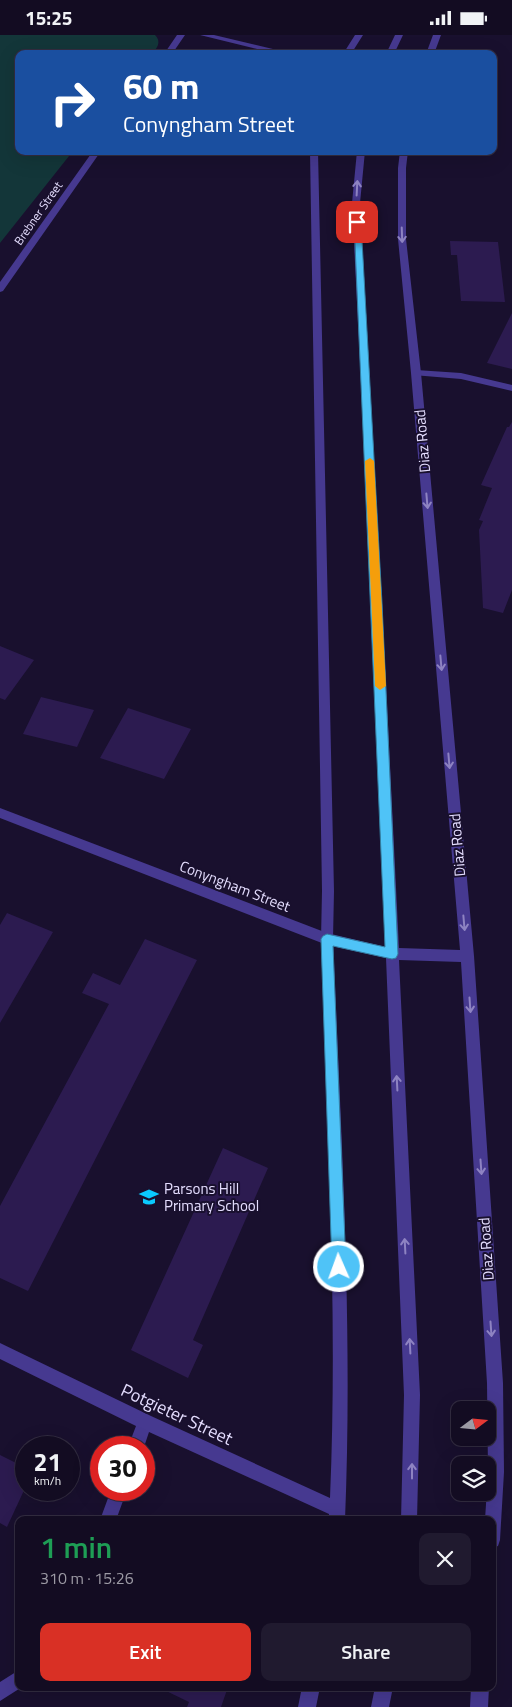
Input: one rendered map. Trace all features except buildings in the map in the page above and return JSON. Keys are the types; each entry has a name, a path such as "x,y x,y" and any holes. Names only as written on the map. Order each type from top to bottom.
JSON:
{"street":[{"path":"171,50 181,35"},
{"path":"204,35 272,50"},
{"path":"350,50 359,35"},
{"path":"392,50 398,35"},
{"path":"431,50 437,35"},
{"name":"Brebner Street","path":"0,289 94,155"},
{"path":"314,155 324,589 327,939 340,1306 341,1427 338,1515"},
{"path":"361,155 356,203 377,603 412,1395 409,1516"},
{"name":"Diaz Road","path":"404,155 402,239 416,373 466,956 495,1383 496,1472 493,1516"},
{"path":"416,373 461,376 512,388"},
{"name":"Conyngham Street","path":"0,813 327,939 392,954 466,956"},
{"name":"Potgieter Street","path":"0,1351 338,1515"},
{"path":"140,1436 145,1422"},
{"path":"109,1516 115,1501"},
{"path":"0,1692 15,1682"},
{"path":"307,1707 310,1691"},
{"path":"380,1707 383,1691"},
{"path":"479,1707 480,1691"}],"green space":[{"path":"0,35 155,35 158,43 155,50 15,50 15,155 70,155 0,243"}],"slow traffic":[{"path":"370,461 380,686"}],"place":[{"name":"Parsons Hill Primary School","path":"149,1197"}],"route":[{"path":"339,1267 327,939 392,954 377,603 357,222"}]}
